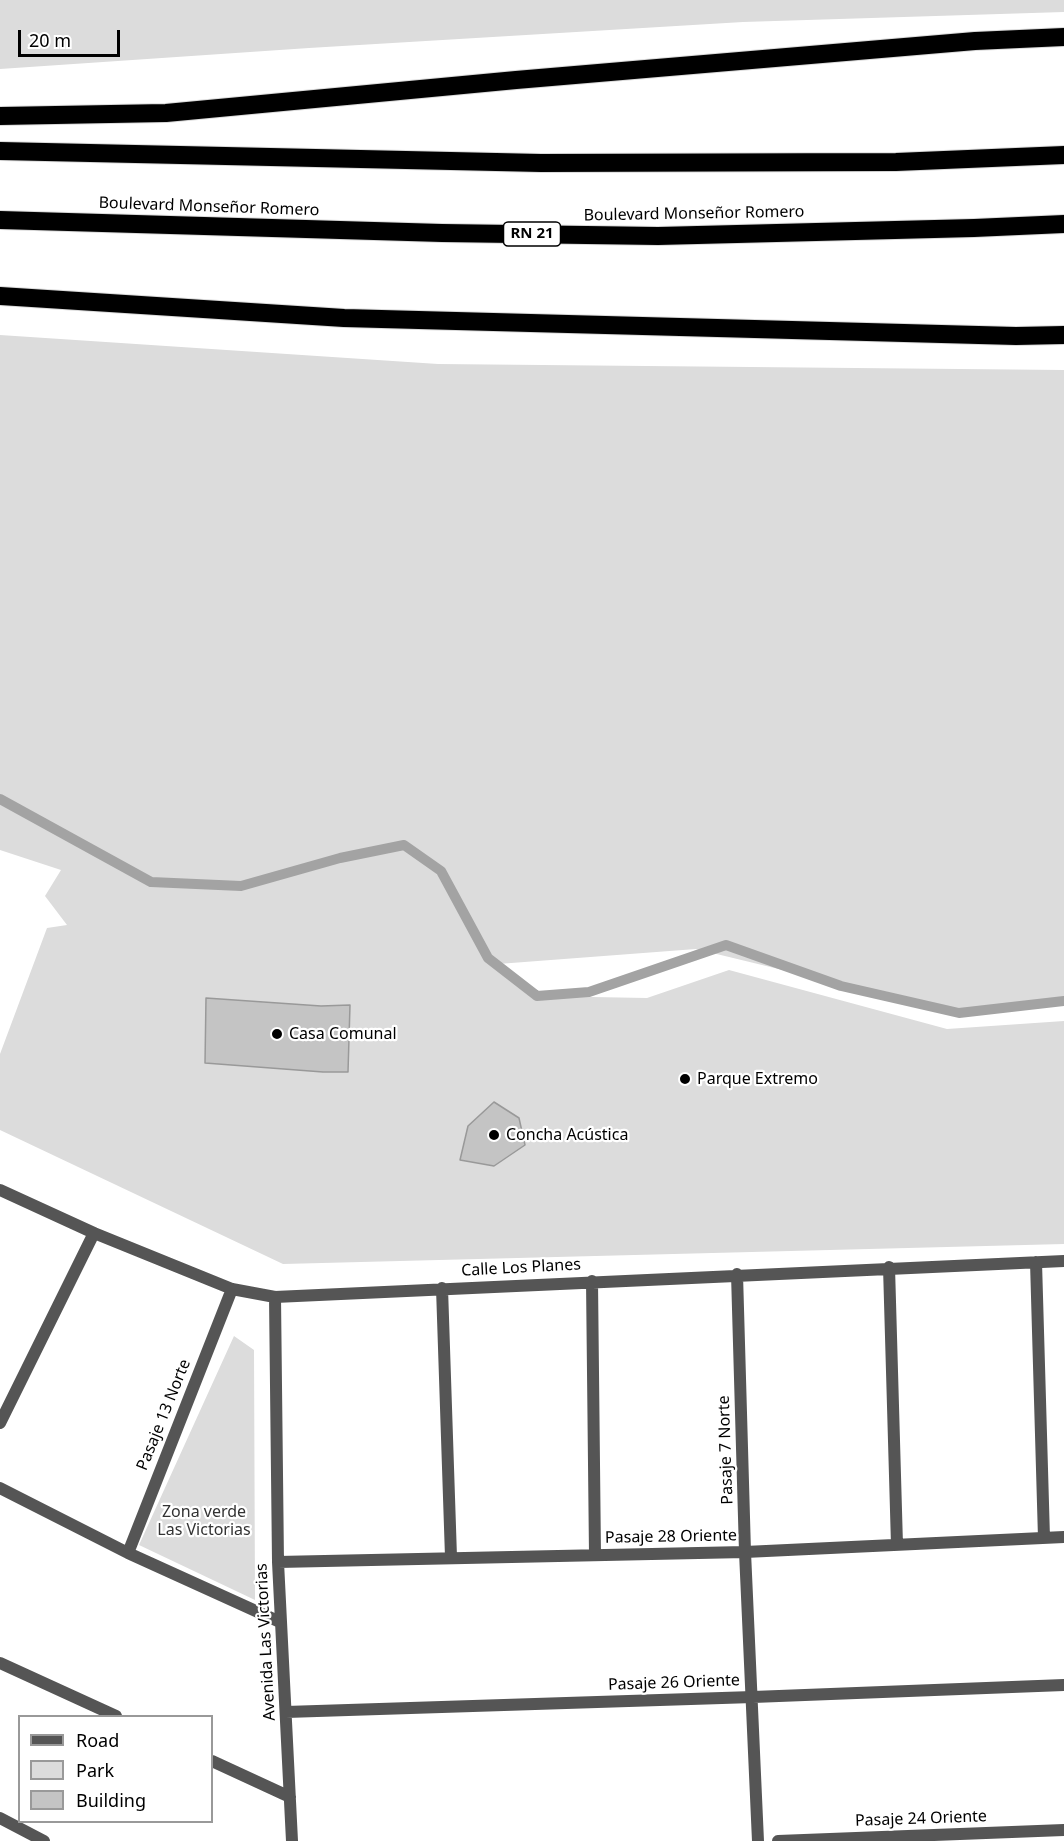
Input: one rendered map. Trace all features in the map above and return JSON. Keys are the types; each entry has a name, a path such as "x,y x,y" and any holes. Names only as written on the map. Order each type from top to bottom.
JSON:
{"highway":[{"path":"0,116 166,113 975,41 1064,37"},
{"path":"0,151 541,163 896,162 1064,155"},
{"name":"Boulevard Monseñor Romero","path":"0,220 442,233 658,236 1064,224"},
{"path":"0,296 344,318 1016,336 1064,335"},
{"path":"1016,336 1064,343"}],"street":[{"name":"Calle Los Planes","path":"0,1190 94,1233 232,1289 275,1297 737,1274 1064,1261"},
{"path":"0,1423 94,1233"},
{"path":"1036,1262 1044,1538"},
{"path":"889,1268 897,1545"},
{"name":"Pasaje 7 Norte","path":"737,1274 745,1552 758,1841"},
{"path":"592,1281 595,1555"},
{"path":"442,1288 451,1557"},
{"name":"Pasaje 13 Norte","path":"128,1553 232,1289"},
{"name":"Avenida Las Victorias","path":"275,1297 278,1562 292,1841"},
{"path":"0,1488 128,1553 280,1622"},
{"name":"Pasaje 28 Oriente","path":"278,1562 745,1552 1064,1537"},
{"path":"0,1663 114,1715"},
{"name":"Pasaje 26 Oriente","path":"286,1712 1064,1685"},
{"path":"213,1761 290,1797"},
{"path":"0,1818 44,1841"},
{"name":"Pasaje 24 Oriente","path":"778,1841 1064,1830"}],"green space":[{"path":"0,0 1064,0 1064,12 743,22 0,69"},
{"path":"0,335 438,364 1064,370 1064,1002 952,1011 696,949 498,964 537,996 647,998 729,970 947,1029 1064,1021 1064,1244 283,1264 0,1130 0,1054 47,928 67,925 45,896 61,870 0,850"},
{"name":"Zona verde Las Victorias","path":"234,1336 254,1350 255,1600 139,1545"}],"building":[{"name":"Casa Comunal","path":"206,998 321,1006 350,1005 348,1072 205,1063"},
{"name":"Concha Acústica","path":"494,1102 519,1118 525,1145 494,1166 460,1160 468,1126"}],"waterway":[{"path":"0,799 151,882 241,886 340,858 404,845 441,871 488,958 537,996 589,992 726,945 841,986 959,1013 1064,1001"}],"place":[{"name":"Casa Comunal","path":"277,1034"},
{"name":"Parque Extremo","path":"685,1079"},
{"name":"Concha Acústica","path":"494,1135"}]}
